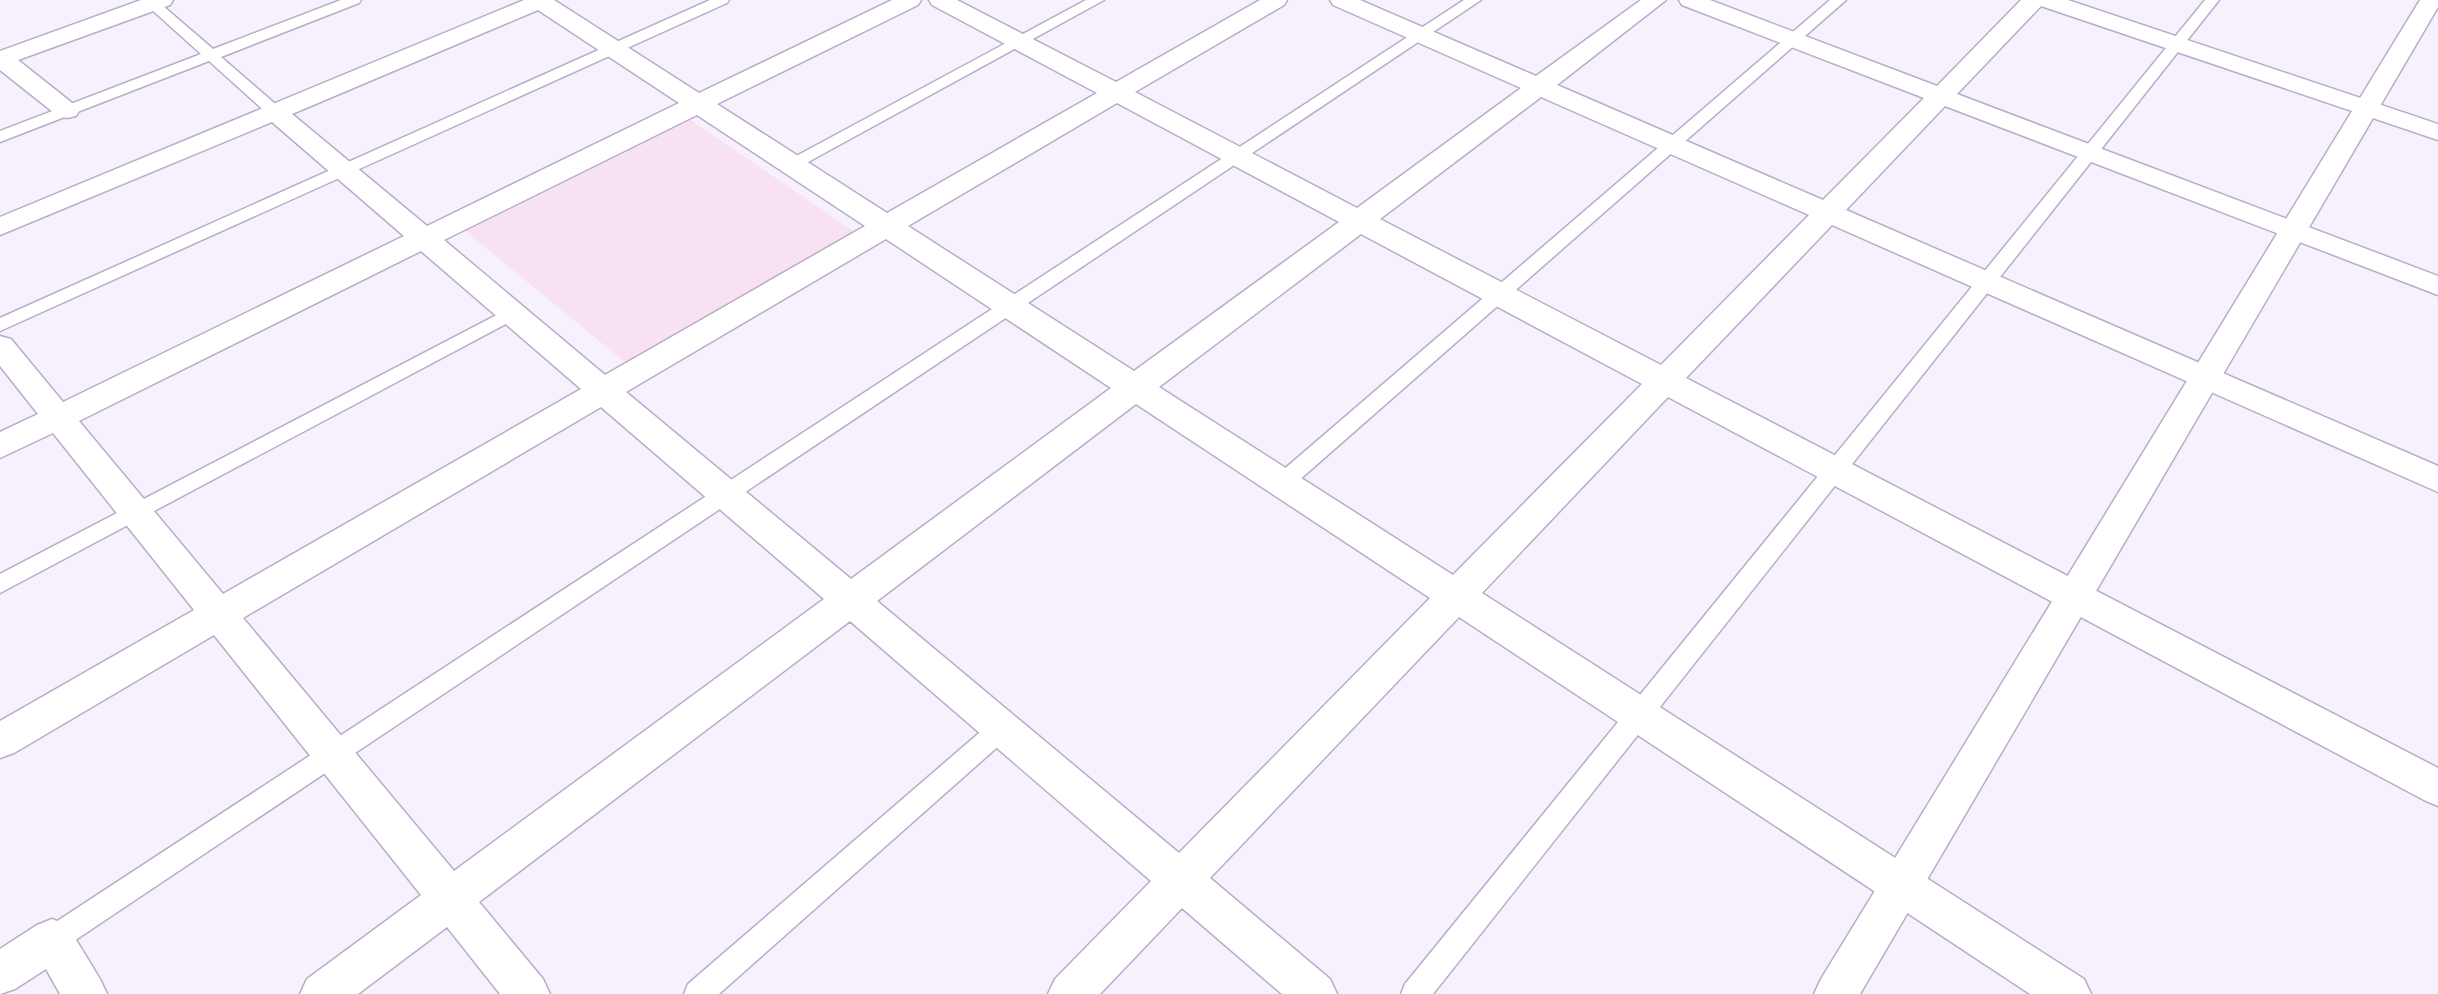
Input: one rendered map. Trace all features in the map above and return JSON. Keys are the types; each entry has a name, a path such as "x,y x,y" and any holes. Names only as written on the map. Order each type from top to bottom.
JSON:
{"street":[{"path":"0,227 541,0 2068,994"},
{"path":"0,446 910,0"},
{"path":"940,0 2438,788"},
{"path":"0,741 1276,0"},
{"path":"1341,0 2438,480"},
{"path":"322,994 1656,0"},
{"path":"1690,0 2438,286"},
{"path":"1070,994 2034,0"},
{"path":"2046,0 2438,132"},
{"path":"1836,994 2431,0"},
{"path":"0,59 154,1"},
{"path":"0,59 67,111"},
{"path":"275,112 1315,994"},
{"path":"0,346 528,994"},
{"path":"0,974 52,940 85,994"}],"lane":[{"path":"0,137 354,0"},
{"path":"0,325 722,0"},
{"path":"793,164 1097,0"},
{"path":"52,940 1474,0"},
{"path":"1282,483 1839,0"},
{"path":"1415,994 2212,0"},
{"path":"154,1 275,112"},
{"path":"0,584 512,313"},
{"path":"699,994 1002,728"}],"shaded area":[{"path":"691,120 859,235 632,368 463,229"}]}
